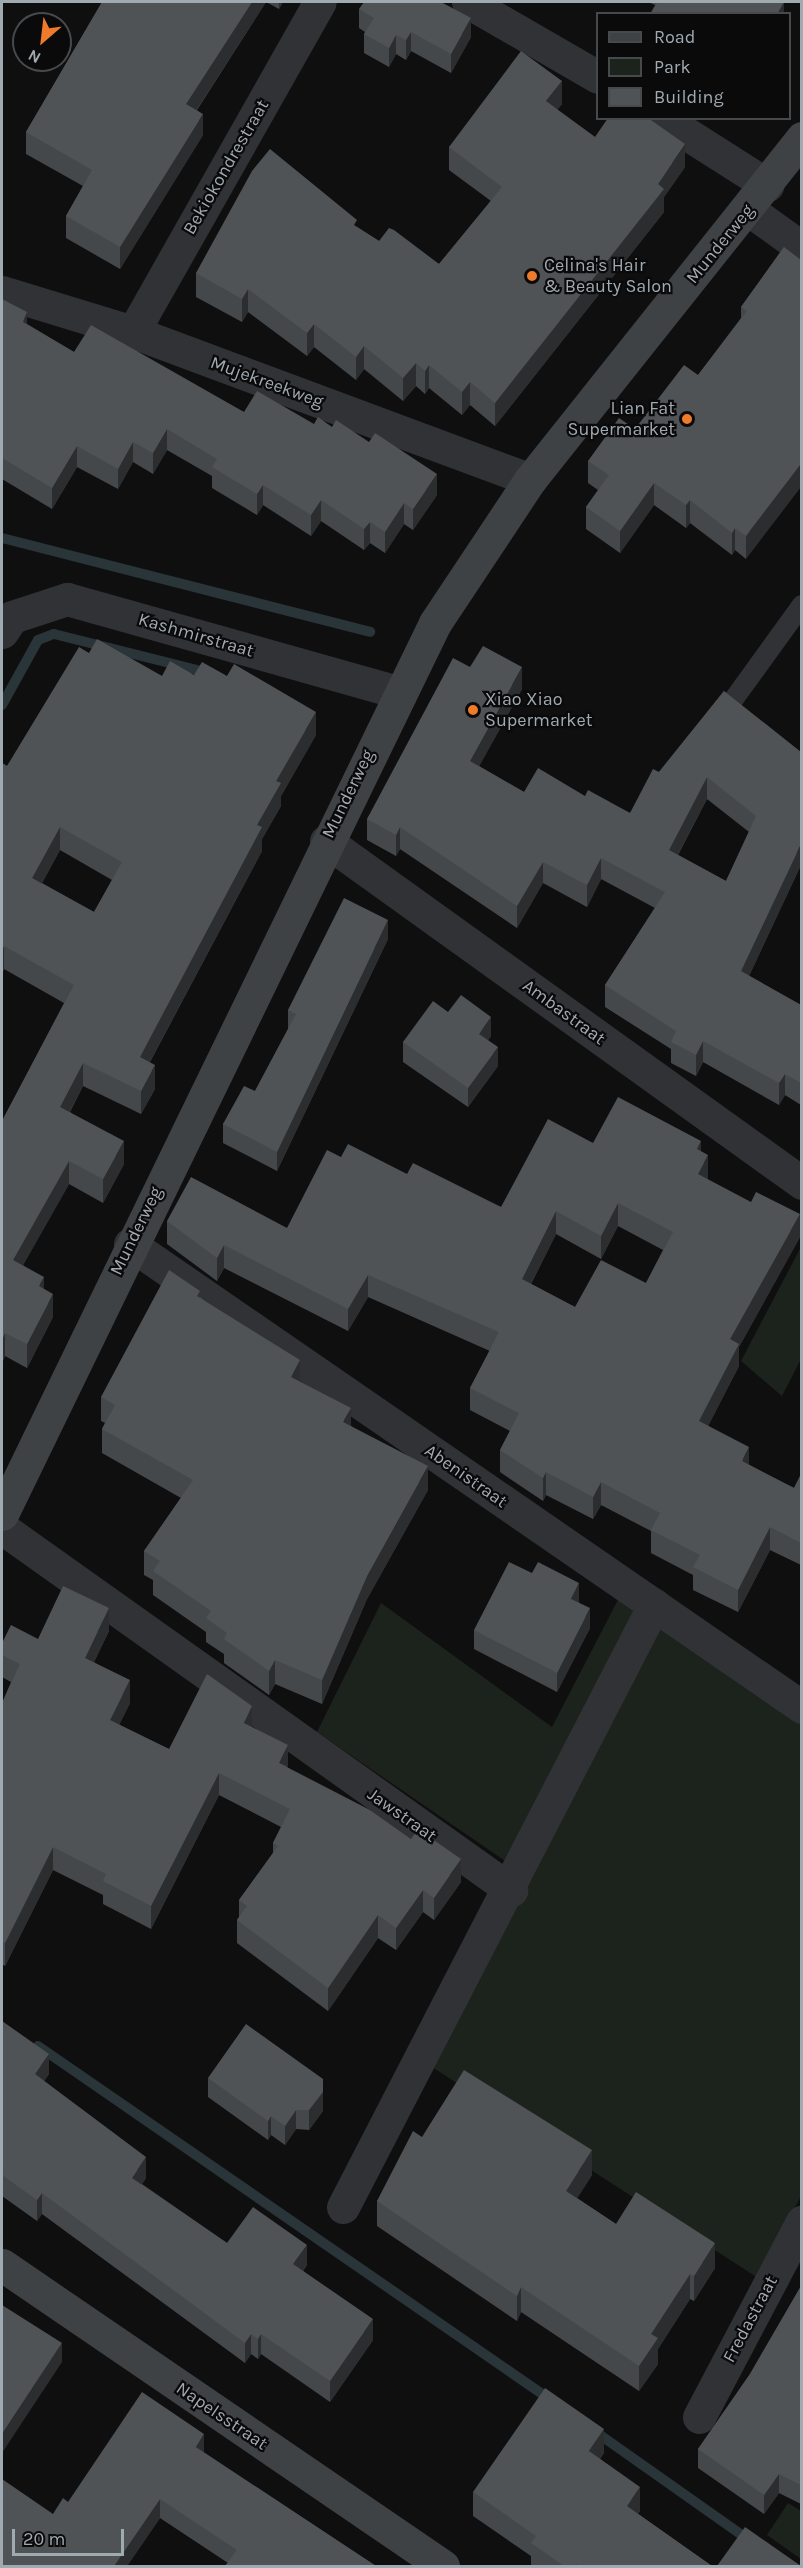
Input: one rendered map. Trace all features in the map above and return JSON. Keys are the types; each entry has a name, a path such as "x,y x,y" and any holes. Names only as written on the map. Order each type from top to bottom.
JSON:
{"street":[{"name":"Bekiokondrestraat","path":"133,332 320,2"},
{"path":"468,2 596,76"},
{"path":"664,120 758,197 801,248"},
{"name":"Munderweg","path":"2,1514 397,692 435,623 530,480 758,197 801,138"},
{"name":"Mujekreekweg","path":"2,292 133,332 530,480"},
{"name":"Kashmirstraat","path":"2,632 12,617 67,599 397,692"},
{"name":"Ambastraat","path":"326,841 801,1183"},
{"name":"Abenistraat","path":"130,1244 801,1707"},
{"name":"Jawstraat","path":"2,1528 511,1890"},
{"path":"343,2208 511,1890 654,1605"},
{"name":"Fredastraat","path":"699,2417 801,2222"},
{"name":"Napelsstraat","path":"2,2265 443,2566"}],"lane":[{"path":"731,703 801,605"}],"green space":[{"path":"801,1247 801,1359 782,1396 741,1361"},
{"path":"620,1596 801,1720 801,2196 758,2278 432,2067 527,1876 317,1732 381,1603 552,1727"},
{"path":"788,2503 801,2511 801,2559 767,2535"}],"building":[{"path":"102,2 252,2 186,104 203,114 120,247 66,216 92,170 26,132 61,72 72,72 72,53"},
{"path":"364,2 441,2 471,18 451,54 411,32 406,40 396,35 389,48 364,34 374,18 359,9"},
{"path":"657,2 784,2 778,12 651,12"},
{"path":"521,51 562,81 546,101 595,137 607,120 651,120 685,144 658,184 664,189 495,403 470,382 462,392 429,365 425,371 416,363 403,378 364,346 356,357 314,324 307,333 248,289 242,299 196,273 252,171 270,149 357,220 354,225 379,241 389,228 394,230 439,264 502,187 449,147"},
{"path":"784,247 801,260 801,464 746,536 735,528 732,533 690,500 686,505 654,483 620,531 586,507 609,475 588,461 619,418 635,429 684,365 698,375 747,311 741,307"},
{"path":"2,299 27,312 23,322 74,352 91,325 244,412 257,391 314,424 318,417 332,427 336,420 369,442 375,433 437,474 413,509 404,503 385,532 370,522 364,529 321,500 311,515 263,485 257,494 212,467 217,459 167,429 153,453 133,442 118,469 77,446 52,488 2,458"},
{"path":"97,639 162,676 170,661 194,675 202,662 227,676 234,664 316,712 276,781 281,783 257,825 262,827 140,1057 155,1065 141,1091 83,1063 60,1107 124,1141 103,1179 69,1161 13,1260 44,1277 39,1286 53,1294 27,1344 5,1333 2,1340 2,1121 74,985 4,946 2,951 2,763 7,766 79,647 89,653","holes":["60,827 122,862 94,912 32,878"]},
{"path":"483,646 522,667 470,761 524,792 538,768 585,796 588,790 630,813 653,769 659,772 724,691 801,752 801,844 741,971 801,1005 801,1083 785,1074 779,1083 703,1041 696,1055 671,1042 676,1031 605,985 665,892 601,858 587,885 543,862 517,906 400,827 396,835 367,819 453,658 470,667","holes":["707,777 756,816 726,881 669,850"]},
{"path":"344,898 388,920 277,1152 223,1124 244,1086 255,1091 296,1014 288,1010"},
{"path":"461,995 491,1017 479,1034 498,1047 468,1088 403,1042 433,1001 448,1012"},
{"path":"618,1097 701,1141 697,1149 708,1155 698,1174 751,1202 756,1192 800,1214 730,1339 739,1344 699,1421 749,1447 742,1461 794,1488 801,1474 801,1543 770,1527 738,1590 693,1567 700,1555 651,1530 660,1513 601,1482 593,1497 546,1472 543,1478 500,1450 519,1413 470,1388 499,1332 368,1275 348,1309 224,1245 217,1258 167,1221 191,1177 287,1228 327,1150 341,1157 348,1144 407,1174 413,1163 501,1207 548,1119 593,1143","holes":["618,1203 673,1232 646,1283 601,1260 575,1307 522,1279 556,1211 601,1236"]},
{"path":"169,1270 200,1291 197,1296 300,1360 291,1377 351,1408 343,1422 428,1466 367,1576 322,1680 275,1660 269,1671 224,1639 227,1633 206,1618 211,1611 153,1571 160,1561 144,1551 193,1480 102,1429 115,1405 101,1397"},
{"path":"509,1562 532,1573 538,1562 579,1583 571,1599 590,1608 557,1673 474,1630"},
{"path":"63,1586 109,1608 85,1658 130,1680 110,1720 169,1749 207,1674 252,1706 244,1723 288,1745 279,1763 370,1810 411,1839 418,1829 461,1859 434,1898 423,1890 396,1928 378,1915 328,1988 237,1920 247,1906 239,1900 278,1846 273,1843 290,1809 219,1773 151,1906 103,1881 106,1874 53,1847 5,1943 2,1941 2,1703 20,1664 2,1655 2,1643 11,1625 38,1639"},
{"path":"2,2021 49,2054 35,2074 146,2157 132,2178 227,2243 253,2207 307,2245 293,2264 373,2319 330,2381 261,2334 258,2339 251,2334 245,2343 42,2193 37,2200 2,2175"},
{"path":"246,2024 323,2079 323,2092 309,2110 296,2110 285,2126 271,2116 268,2121 208,2078"},
{"path":"464,2070 592,2150 566,2191 616,2224 636,2192 715,2243 694,2276 690,2274 651,2334 658,2338 639,2366 521,2287 517,2296 377,2201 413,2131 422,2137"},
{"path":"801,2286 801,2485 779,2474 764,2495 698,2449 750,2374"},
{"path":"2,2305 62,2343 2,2434"},
{"path":"545,2388 604,2429 589,2451 640,2487 627,2506 712,2566 580,2566 576,2564 564,2566 531,2543 536,2536 473,2492"},
{"path":"142,2392 204,2434 196,2447 376,2566 225,2566 237,2550 160,2499 114,2566 2,2566 2,2479 53,2514 63,2498 68,2502"},
{"path":"745,2527 801,2566 717,2566"}],"waterway":[{"path":"2,538 370,632"},
{"path":"2,705 38,640 54,634 209,673"},
{"path":"38,2046 551,2400"},
{"path":"593,2430 752,2542"}],"place":[{"name":"Celina's Hair & Beauty Salon","path":"532,276"},
{"name":"Lian Fat Supermarket","path":"687,419"},
{"name":"Xiao Xiao Supermarket","path":"473,710"}]}
